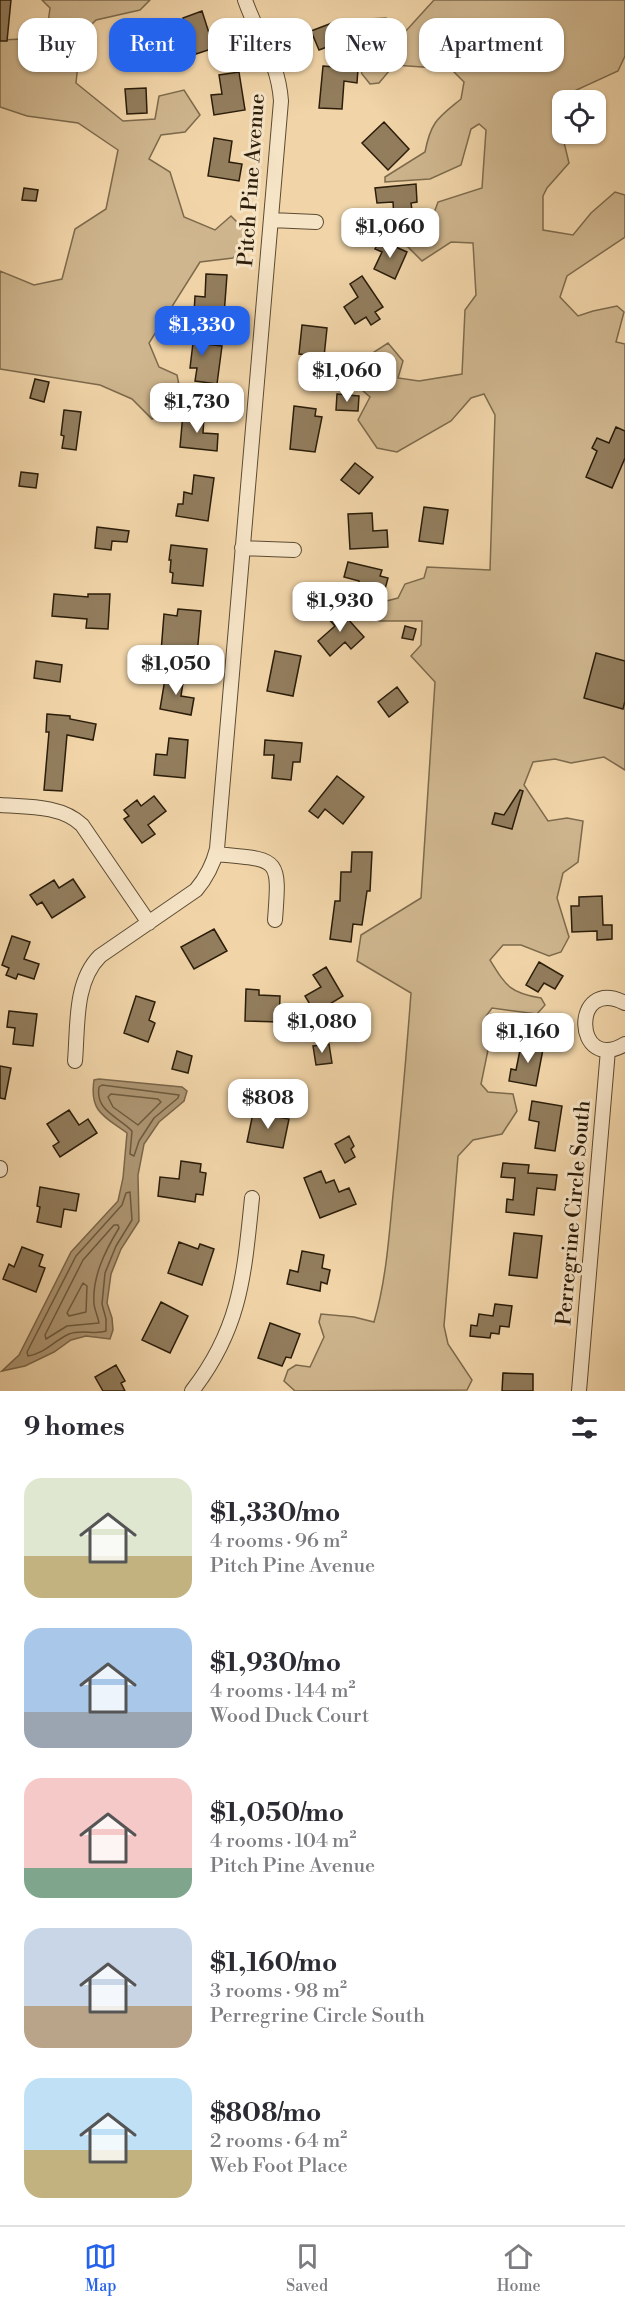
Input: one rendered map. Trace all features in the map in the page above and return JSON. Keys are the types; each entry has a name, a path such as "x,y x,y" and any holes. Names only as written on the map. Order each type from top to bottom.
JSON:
{"street":[{"name":"Pitch Pine Avenue","path":"75,1061 82,986 86,974 100,956 196,890 206,878 216,854 280,116 280,87 273,58 246,0"},
{"path":"271,220 316,222"},
{"path":"242,548 294,550"},
{"path":"0,805 56,811 75,818 149,923"},
{"path":"216,854 262,860 274,867 278,880 275,920"},
{"path":"625,1003 617,999 604,998 591,1006 585,1016 585,1031 594,1044 608,1050 625,1044"},
{"name":"Perregrine Circle South","path":"579,1391 608,1050"},
{"path":"192,1391 216,1356 232,1320 245,1269 252,1198"}],"shaded area":[{"path":"42,0 150,0 140,10 97,20 49,18 50,8"},
{"path":"434,0 625,0 625,56 618,71 576,90 552,90 552,144 564,144 569,163 547,188 543,196 543,230 573,235 591,213 615,192 625,195 625,237 567,276 560,297 578,316 617,306 624,312 616,342 625,344 625,770 604,757 571,763 555,759 533,762 524,785 548,821 567,818 583,821 578,862 563,873 557,898 569,937 561,952 549,956 521,945 503,945 490,960 510,987 522,994 541,998 545,1005 537,1014 492,1008 484,1019 488,1050 481,1084 488,1092 513,1094 517,1111 502,1134 473,1140 458,1156 444,1326 448,1344 472,1380 467,1390 295,1391 284,1381 288,1370 296,1365 310,1367 324,1337 319,1322 321,1314 354,1317 374,1322 384,1275 390,1227 411,993 357,961 361,935 421,898 435,682 411,656 421,645 422,621 379,621 373,617 379,603 398,598 405,584 424,578 427,567 490,570 495,415 484,394 471,398 451,421 397,452 377,448 358,420 370,397 356,385 362,367 375,369 371,354 388,343 403,361 398,378 419,381 462,374 465,310 476,295 473,243 451,242 422,261 408,247 372,232 370,224 374,216 385,217 391,224 431,221 438,202 482,188 486,130 479,124 471,129 461,165 430,179 385,182 385,177 425,152 430,133 437,121 461,99 464,82 454,72 564,72 564,18 419,18 419,67 407,66 407,30"},
{"path":"18,39 18,72 77,72 76,83 123,121 155,119 159,96 184,90 200,115 185,132 161,135 149,159 170,172 184,217 215,230 231,216 243,228 245,244 233,258 200,262 149,343 159,367 177,375 182,400 164,414 152,419 132,399 100,385 0,369 0,271 34,285 62,279 75,229 106,209 118,150 78,123 27,116 0,107 0,40"},
{"path":"361,72 388,72 379,83 370,84"}],"water":[{"path":"94,1080 182,1087 187,1091 184,1101 159,1122 144,1144 138,1175 139,1221 121,1249 111,1274 107,1303 113,1330 110,1339 86,1336 71,1340 54,1352 25,1366 2,1371 19,1355 71,1252 118,1201 123,1178 127,1133 106,1118 96,1107 93,1091"}],"building":[{"path":"0,0 11,0 7,41 0,41"},
{"path":"202,11 208,30 208,50 196,54 196,18 183,18"},
{"path":"325,26 325,48 319,50 313,30"},
{"path":"323,66 325,66 325,72 358,72 357,83 344,81 342,109 319,108"},
{"path":"239,72 245,110 214,115 211,95 222,94 219,75"},
{"path":"146,88 147,113 127,114 125,89"},
{"path":"384,122 409,149 388,170 362,143"},
{"path":"214,138 232,141 229,162 242,164 239,181 208,176"},
{"path":"416,184 417,202 411,203 413,217 394,219 393,202 377,203 375,188"},
{"path":"24,188 38,190 36,201 22,200"},
{"path":"380,240 407,252 395,279 374,269 382,252 375,249"},
{"path":"206,274 227,275 224,315 194,313 195,296 205,297"},
{"path":"362,276 383,307 375,312 380,319 371,325 366,317 355,324 344,307 358,297 350,284"},
{"path":"302,325 327,328 324,357 299,354"},
{"path":"176,329 198,332 196,343 222,346 217,384 195,381 197,368 190,368 193,343 174,341"},
{"path":"35,379 49,382 44,402 30,398"},
{"path":"337,394 359,396 358,411 336,410"},
{"path":"294,406 316,409 315,416 322,417 315,452 290,449"},
{"path":"64,410 81,412 76,450 62,448"},
{"path":"183,413 204,416 203,433 218,434 217,451 180,447"},
{"path":"616,427 625,431 625,458 612,488 586,477 597,451 592,448 597,438 609,443"},
{"path":"355,463 373,477 359,494 341,480"},
{"path":"21,472 38,474 36,488 19,486"},
{"path":"194,475 214,478 208,521 176,516 178,504 183,504 184,492 192,494"},
{"path":"424,507 448,510 443,544 419,541"},
{"path":"372,513 373,531 387,530 388,547 350,549 348,514"},
{"path":"97,527 129,531 127,542 112,541 111,550 95,548"},
{"path":"171,545 207,549 203,586 172,583 173,573 170,572 171,560 169,560"},
{"path":"348,562 382,570 380,576 388,578 385,589 377,587 373,604 354,600 359,581 344,577"},
{"path":"54,594 88,597 88,594 110,594 108,629 86,628 87,619 52,616"},
{"path":"338,608 364,637 351,649 345,642 330,656 318,641 335,626 327,617"},
{"path":"178,609 201,611 197,655 161,652 164,614 177,616"},
{"path":"405,626 416,629 413,640 402,638"},
{"path":"275,651 301,656 293,696 267,691"},
{"path":"596,653 625,661 623,709 584,698"},
{"path":"36,661 62,665 60,682 34,678"},
{"path":"166,673 184,676 181,696 194,698 191,715 160,709"},
{"path":"397,687 408,702 389,717 378,702"},
{"path":"47,714 70,716 70,719 96,724 93,740 67,735 62,791 44,790 49,732 46,732"},
{"path":"169,738 188,740 185,778 154,775 156,754 167,755"},
{"path":"265,740 302,743 300,762 293,762 291,780 272,778 274,755 264,755"},
{"path":"337,776 364,797 343,824 325,809 318,818 309,811"},
{"path":"520,790 523,791 512,829 492,824 495,813 504,815"},
{"path":"154,796 166,811 148,825 155,834 142,843 124,819 129,816 124,810 137,800 141,806"},
{"path":"352,852 372,852 370,891 367,891 362,925 353,924 351,942 330,939 335,901 340,901 341,872 351,872"},
{"path":"73,879 85,897 52,918 42,902 37,905 30,895 54,880 59,888"},
{"path":"602,896 603,925 612,925 612,939 597,940 597,931 572,932 571,906 579,906 579,897"},
{"path":"214,929 227,951 194,969 181,947"},
{"path":"12,936 30,942 24,959 39,964 34,979 18,974 16,979 6,975 9,968 2,965"},
{"path":"539,962 563,976 555,989 544,983 538,992 526,985"},
{"path":"326,967 343,996 315,1013 305,996 321,987 313,975"},
{"path":"246,989 259,990 259,995 280,996 279,1022 245,1021"},
{"path":"136,996 155,1002 149,1020 155,1023 148,1042 124,1033"},
{"path":"9,1011 37,1014 33,1046 13,1044 15,1028 7,1027"},
{"path":"491,1014 515,1015 513,1039 489,1037"},
{"path":"522,1040 544,1044 536,1086 509,1081 511,1069 516,1070"},
{"path":"329,1044 332,1063 316,1065 313,1046"},
{"path":"177,1051 192,1056 188,1073 172,1069"},
{"path":"0,1066 11,1068 5,1099 0,1098"},
{"path":"532,1101 562,1106 555,1151 535,1148 539,1122 529,1120"},
{"path":"69,1110 79,1125 88,1119 97,1133 60,1157 53,1146 59,1142 47,1124"},
{"path":"253,1113 289,1119 283,1148 247,1142"},
{"path":"349,1136 354,1146 351,1149 355,1157 345,1163 335,1144"},
{"path":"181,1161 201,1164 200,1172 206,1173 203,1195 196,1194 195,1202 158,1196 160,1177 179,1179"},
{"path":"503,1163 529,1165 528,1173 557,1175 555,1190 537,1188 534,1215 506,1212 507,1199 513,1200 515,1178 501,1177"},
{"path":"321,1171 326,1183 334,1180 339,1192 349,1188 356,1204 320,1218 304,1178"},
{"path":"40,1187 79,1194 76,1211 64,1209 61,1227 37,1222"},
{"path":"514,1233 542,1236 537,1278 509,1275"},
{"path":"179,1242 198,1249 200,1244 214,1249 202,1285 168,1273"},
{"path":"22,1247 43,1255 39,1266 45,1268 36,1292 3,1279 9,1264 14,1267"},
{"path":"302,1251 324,1255 322,1268 330,1270 327,1284 321,1282 320,1291 287,1284 290,1270 298,1272"},
{"path":"161,1302 188,1316 170,1353 142,1340"},
{"path":"495,1304 512,1306 509,1327 500,1326 499,1334 491,1333 490,1338 470,1336 471,1325 477,1326 479,1314 493,1316"},
{"path":"270,1323 300,1334 291,1358 286,1357 282,1366 258,1358"},
{"path":"116,1365 125,1381 121,1383 125,1391 103,1391 95,1377"},
{"path":"503,1373 533,1374 533,1391 502,1391"}]}
